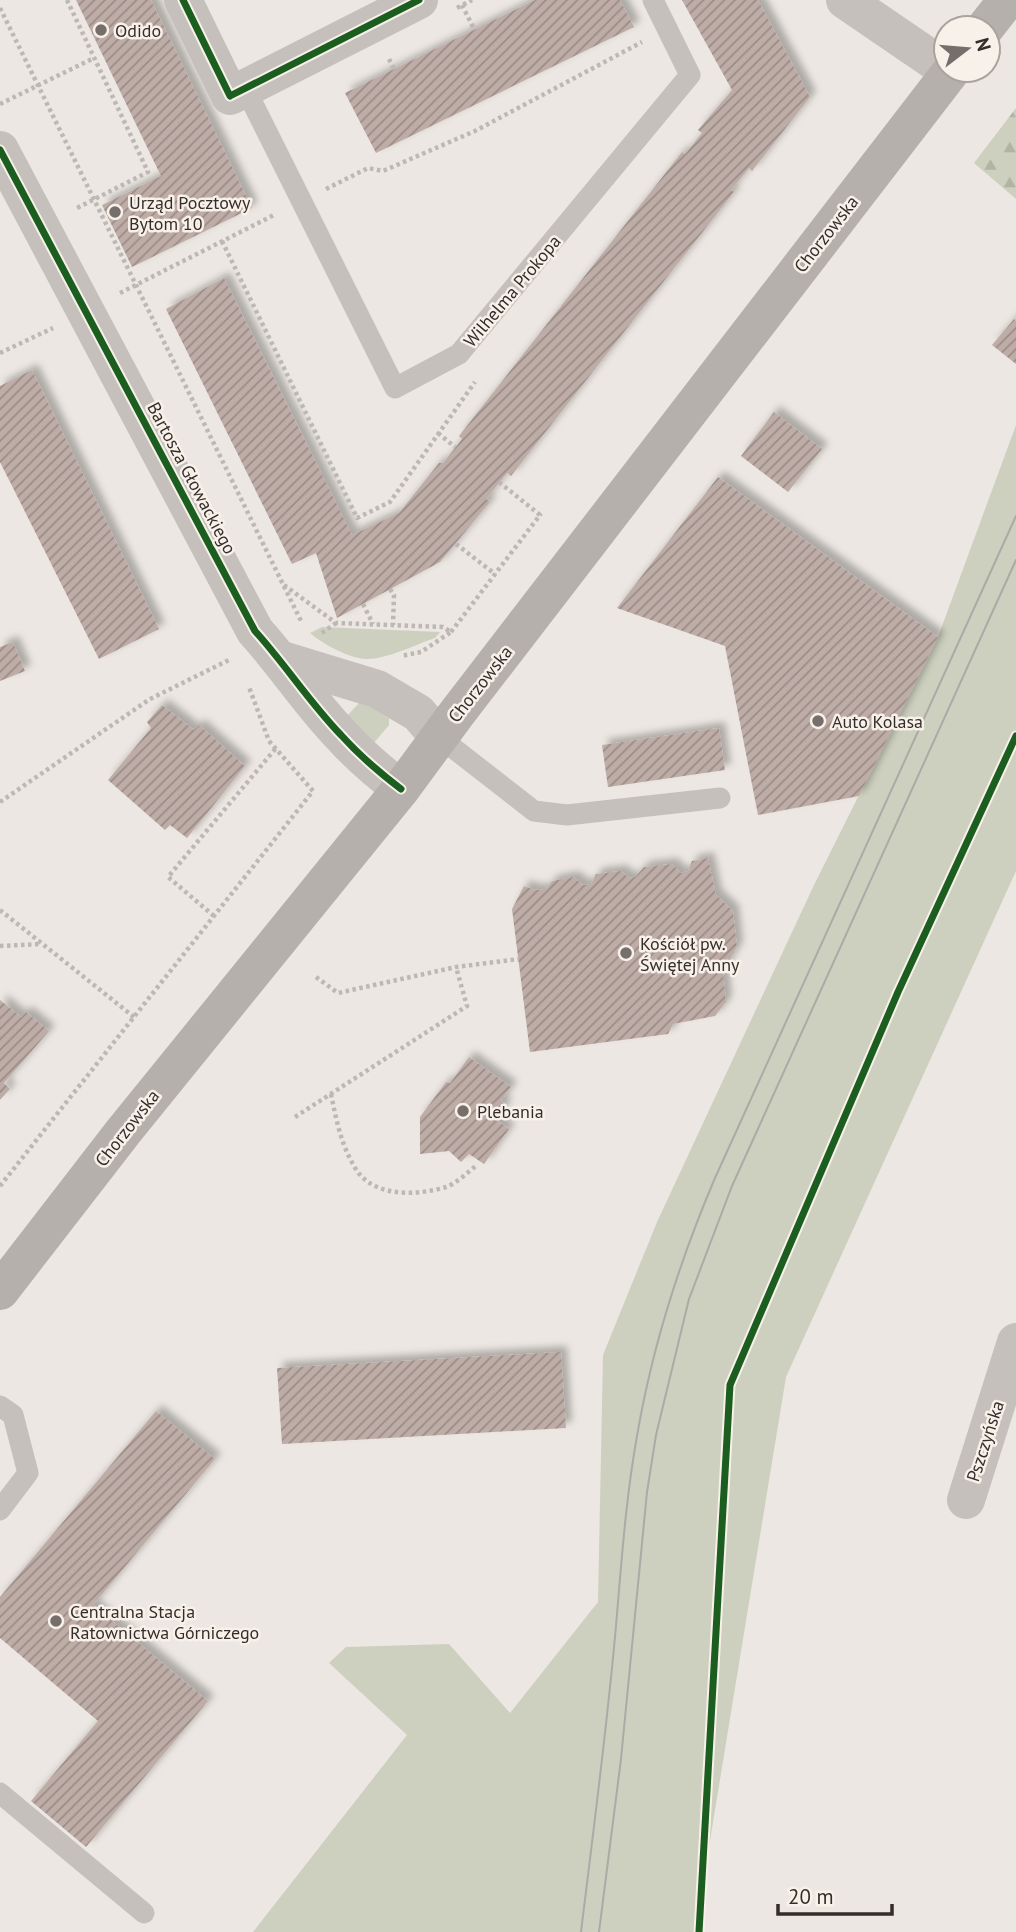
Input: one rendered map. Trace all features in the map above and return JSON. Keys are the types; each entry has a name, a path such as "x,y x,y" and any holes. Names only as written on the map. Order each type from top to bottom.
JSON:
{"main road":[{"path":"996,14 1007,0"},
{"name":"Chorzowska","path":"0,1291 138,1113 401,789 938,84"}],"street":[{"path":"183,0 230,96 419,0"},
{"path":"845,0 932,59"},
{"name":"Bartosza Głowackiego","path":"0,150 10,196 40,228 85,313 246,643 282,660 377,690 418,713 439,737"},
{"name":"Bartosza Głowackiego","path":"282,660 340,735 401,789"},
{"name":"Pszczyńska","path":"966,1500 1016,1342"}],"lane":[{"name":"Wilhelma Prokopa","path":"245,88 396,388 459,354 690,75 653,0"},
{"path":"439,737 534,811 567,815 720,798"},
{"path":"0,1406 13,1415 27,1473 0,1510"},
{"path":"0,1793 144,1913"}],"path":[{"path":"40,228 148,172 67,0"},
{"path":"462,5 474,29"},
{"path":"0,8 305,630"},
{"path":"0,353 85,313 134,285 368,168 383,171 475,131 667,28"},
{"path":"0,104 94,58"},
{"path":"438,433 455,447"},
{"path":"398,657 421,652 451,632 540,515 499,482"},
{"path":"456,544 495,574"},
{"path":"284,585 336,623 443,627 451,632"},
{"path":"390,589 394,595 393,625"},
{"path":"363,604 373,624"},
{"path":"0,802 150,698 246,643 269,741 313,791 0,1186"},
{"path":"214,916 168,877 276,748"},
{"path":"0,910 134,1017"},
{"path":"0,946 42,944"},
{"path":"316,977 338,993 456,967 519,959"},
{"path":"295,1117 467,1006 456,967"},
{"path":"331,1094 338,1129 355,1169 379,1190 406,1193 448,1186 477,1165"},
{"path":"699,1932 730,1385"}],"green space":[{"path":"1016,108 1016,199 974,163"},
{"path":"1016,425 1016,871 786,1377 695,1932 253,1932 407,1735 329,1663 346,1647 449,1644 510,1713 598,1602 603,1355 657,1222 814,885 938,637"},
{"path":"322,627 440,632 435,638 401,651 366,659 336,650 310,633"},
{"path":"361,701 389,718 389,725 373,744 346,717"}],"building":[{"path":"76,0 151,0 252,208 132,267 102,205 161,176"},
{"path":"535,0 620,0 634,27 376,153 345,93"},
{"path":"682,0 758,0 810,97 752,171 749,168 731,190 734,192 511,476 507,473 486,499 490,502 440,562 337,618 316,553 292,564 166,309 224,278 352,535 399,513 462,439 459,436 682,152 685,154 702,133 698,130 732,90"},
{"path":"1014,319 1016,321 1016,364 992,345"},
{"path":"32,370 159,629 99,659 0,462 0,386"},
{"path":"774,412 822,449 788,492 741,456"},
{"name":"Auto Kolasa","path":"718,477 938,637 859,796 758,815 725,646 617,608"},
{"path":"13,642 25,671 0,681 0,647"},
{"path":"162,705 194,730 199,725 245,766 187,838 170,825 165,830 108,780 151,728 147,722"},
{"path":"719,728 725,770 608,787 602,745"},
{"name":"Kościół pw. Świętej Anny","path":"708,858 716,895 733,911 737,947 723,971 726,1002 715,1016 673,1024 668,1034 530,1052 512,909 524,886 535,890 546,889 552,881 573,877 583,885 591,884 596,874 621,871 629,878 635,877 644,867 672,864 681,873 688,871 692,861"},
{"path":"0,1000 21,1017 26,1012 49,1031 4,1083 10,1089 0,1100"},
{"name":"Plebania","path":"469,1057 511,1087 501,1101 506,1105 495,1119 509,1129 484,1164 469,1154 461,1162 449,1151 420,1154 420,1117"},
{"path":"561,1352 566,1428 282,1444 277,1368"},
{"name":"Centralna Stacja Ratownictwa Górniczego","path":"156,1411 215,1459 93,1605 208,1701 86,1847 31,1801 98,1721 0,1638 0,1597"}],"tram line":[{"path":"581,1932 608,1711 629,1486 643,1403 668,1305 715,1178 1016,516"},
{"path":"599,1932 621,1759 647,1492 656,1435 689,1299 732,1186 1016,560"}],"cycle path":[{"path":"183,0 230,96 419,0"},
{"path":"0,150 255,631 341,735 370,764 401,789"},
{"path":"699,1932 730,1385 898,992 1016,736"}],"place":[{"name":"Odido","path":"101,30"},
{"name":"Urząd Pocztowy Bytom 10","path":"115,212"},
{"name":"Auto Kolasa","path":"818,721"},
{"name":"Kościół pw. Świętej Anny","path":"626,953"},
{"name":"Plebania","path":"463,1111"},
{"name":"Centralna Stacja Ratownictwa Górniczego","path":"56,1621"}]}
